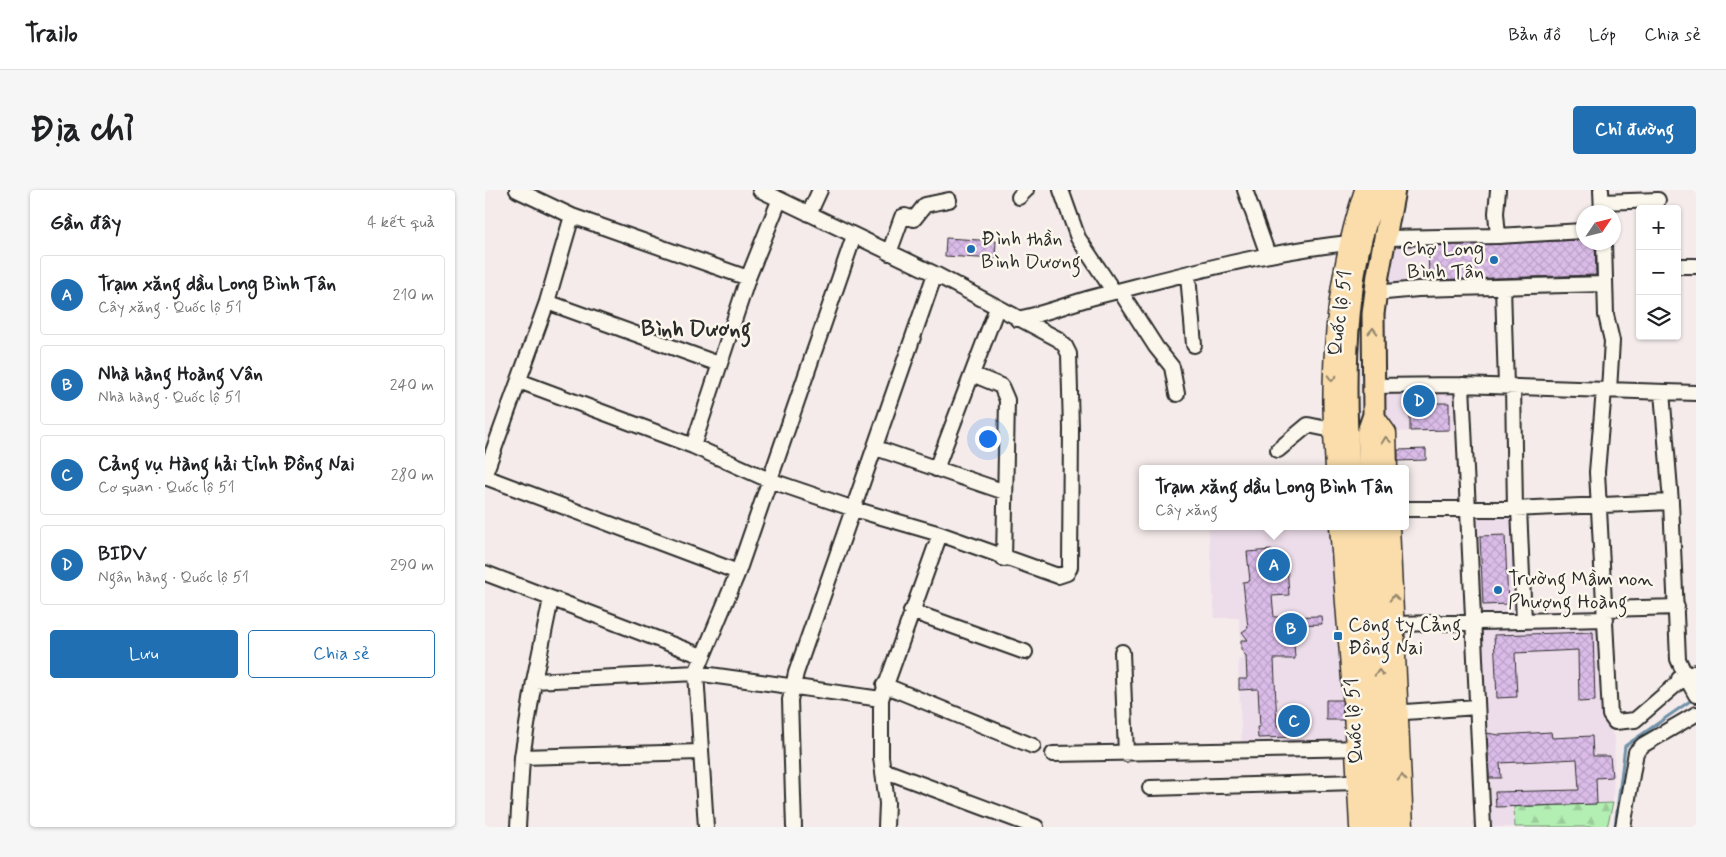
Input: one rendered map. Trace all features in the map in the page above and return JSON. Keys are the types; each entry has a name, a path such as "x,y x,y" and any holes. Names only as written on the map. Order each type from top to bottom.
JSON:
{"highway":[{"name":"Quốc lộ 51","path":"1349,465 1347,435 1348,345 1354,243 1392,193"},
{"name":"Quốc lộ 51","path":"1370,465 1368,432 1374,415 1373,335 1375,293 1386,238 1392,193"},
{"name":"Quốc lộ 51","path":"1352,530 1361,748 1371,827"},
{"name":"Quốc lộ 51","path":"1373,530 1390,713 1387,827"}],"main road":[{"name":"Quốc lộ 51","path":"1335,465 1332,430 1335,325 1364,190"},
{"name":"Quốc lộ 51","path":"1374,415 1387,434 1388,465"},
{"name":"Quốc lộ 51","path":"1339,530 1361,748 1357,782 1359,827"},
{"name":"Quốc lộ 51","path":"1390,530 1395,624 1390,713 1404,827"}],"street":[{"path":"517,190 572,216 748,278"},
{"path":"519,381 693,446 769,480 854,509 940,534 1058,576 1067,573 1069,567 1071,429 1069,354 1065,346 1058,339 935,274 759,190"},
{"path":"809,214 820,190"},
{"path":"1061,190 1078,238 1160,354 1172,367 1177,394"},
{"path":"1245,190 1268,254"},
{"path":"1498,190 1496,213 1498,236"},
{"path":"889,253 902,217 914,219 925,205 949,200"},
{"path":"1602,201 1658,200"},
{"path":"693,446 748,278 779,201"},
{"path":"572,216 547,302 485,476 738,572"},
{"path":"1386,238 1498,236 1576,231"},
{"path":"705,827 696,673 738,572 854,236"},
{"path":"1017,318 1038,315 1117,292 1268,254 1354,243"},
{"path":"1604,250 1606,315 1612,341 1598,451 1599,506 1612,720 1615,722 1635,720 1678,683 1679,679 1691,674"},
{"path":"1681,266 1696,266"},
{"path":"794,827 790,700 793,687 803,649 876,448 935,274"},
{"path":"1188,274 1194,345"},
{"path":"1375,293 1418,289 1605,284"},
{"path":"1503,287 1524,621"},
{"path":"547,302 719,364"},
{"path":"936,469 997,308"},
{"path":"972,374 1001,386 1007,400 1004,558"},
{"path":"1463,385 1483,827"},
{"path":"1373,386 1510,386 1696,393"},
{"path":"1662,392 1677,607 1677,659 1691,674 1696,695"},
{"path":"1278,450 1308,425 1332,430"},
{"path":"876,448 1005,492"},
{"path":"1409,509 1599,506 1671,502"},
{"path":"886,827 887,803 883,770 883,692 940,534"},
{"path":"485,573 702,656"},
{"path":"518,827 522,757 534,680 551,599"},
{"path":"1395,624 1524,621 1677,607"},
{"path":"911,611 1025,652"},
{"path":"1122,652 1126,754"},
{"path":"534,680 696,673 793,687 883,692 1033,746"},
{"path":"1390,713 1477,707"},
{"path":"1623,827 1636,752 1643,745 1696,714"},
{"path":"1053,754 1361,748"},
{"path":"522,757 700,752"},
{"path":"883,770 1036,827"},
{"path":"1150,788 1357,782"}],"shaded area":[{"name":"Chợ Long Bình Tân","path":"1576,235 1576,250 1600,250 1602,280 1381,288 1389,247 1410,242"},
{"path":"1459,388 1459,430 1392,432 1380,413 1379,390"},
{"name":"Trường Mầm non Phượng Hoàng","path":"1472,512 1517,512 1522,619 1477,620"},
{"path":"1208,530 1333,530 1349,747 1242,750 1238,660 1242,659 1239,618 1215,618"},
{"path":"1602,621 1607,725 1615,738 1613,803 1607,827 1487,827 1477,625"}],"green space":[{"path":"1613,803 1607,827 1515,827 1514,807"}],"building":[{"name":"Đình thần Bình Dương","path":"946,238 996,241 995,259 945,256"},
{"path":"1576,240 1576,250 1595,250 1596,275 1429,280 1428,246"},
{"path":"1410,403 1449,403 1449,430 1410,431"},
{"path":"1426,449 1426,460 1398,461 1398,450"},
{"path":"1505,535 1508,604 1483,605 1480,536"},
{"path":"1271,550 1287,564 1289,595 1272,596 1274,617 1321,616 1322,624 1293,625 1295,659 1274,659 1277,726 1297,726 1297,737 1258,738 1257,727 1260,727 1258,689 1239,690 1239,679 1247,679 1246,656 1241,649 1241,640 1248,640 1242,632 1248,628 1243,582 1250,581 1247,552"},
{"path":"1593,632 1595,701 1579,702 1578,650 1515,653 1517,697 1497,698 1494,635"},
{"path":"1326,700 1342,700 1343,720 1326,720"},
{"path":"1551,732 1552,738 1592,736 1593,756 1610,756 1612,777 1596,778 1597,804 1496,807 1495,792 1579,790 1577,759 1500,763 1501,778 1489,778 1487,733 1499,735"}],"waterway":[{"path":"1615,827 1625,746 1693,699"}],"place":[{"name":"Đình thần Bình Dương","path":"971,249"},
{"name":"Chợ Long Bình Tân","path":"1494,260"},
{"name":"BIDV","path":"1419,401"},
{"name":"Trạm xăng dầu Long Bình Tân","path":"1274,565"},
{"name":"Trường Mầm non Phượng Hoàng","path":"1498,590"},
{"name":"Nhà hàng Hoàng Vân","path":"1291,629"},
{"name":"Công ty Cảng Đồng Nai","path":"1338,636"},
{"name":"Cảng vụ Hàng hải tỉnh Đồng Nai","path":"1294,721"}],"district":[{"name":"Bình Dương","path":"696,328"}]}
